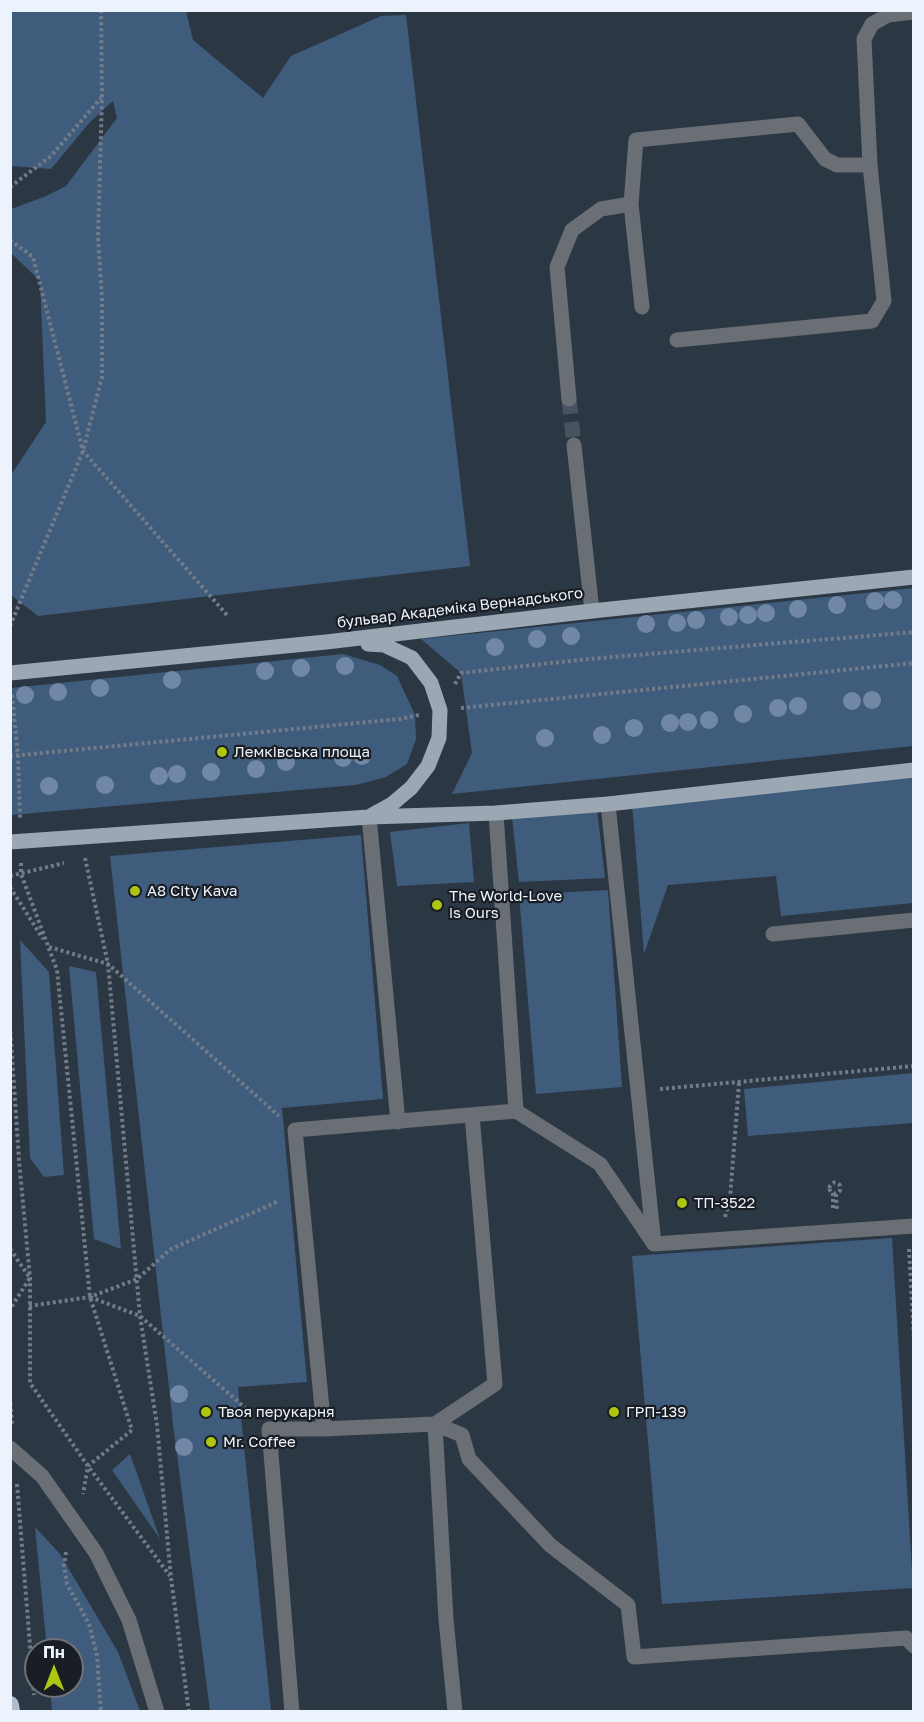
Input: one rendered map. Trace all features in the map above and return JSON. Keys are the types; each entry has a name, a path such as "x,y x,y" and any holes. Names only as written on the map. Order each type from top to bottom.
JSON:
{"highway":[{"path":"10,1705 11,1712"}],"main road":[{"name":"бульвар Академіка Вернадського","path":"10,673 326,642 914,577"},
{"path":"326,642 384,645 412,658 431,683 440,710 439,738 428,766 411,788 392,804 369,817"},
{"path":"10,842 369,817 496,813 608,804 914,770"}],"street":[{"path":"677,340 872,321 884,301 870,165 864,39 872,24 888,13 914,12"},
{"path":"642,307 631,204 636,141 798,124 825,159 837,165 870,165"},
{"path":"569,399 557,267 572,230 602,209 631,204"},
{"path":"574,445 591,611"},
{"path":"608,804 654,1244"},
{"path":"496,813 516,1110"},
{"path":"369,817 398,1122"},
{"path":"773,934 914,920"},
{"path":"324,1429 295,1130 516,1110 600,1164 654,1244"},
{"path":"435,1424 495,1384 472,1114"},
{"path":"654,1244 910,1226"},
{"path":"435,1424 446,1619 455,1712"},
{"path":"292,1712 269,1429 435,1424 462,1435 469,1459 550,1545 628,1605 634,1657 906,1638 914,1646"},
{"path":"12,1449 42,1476 96,1553 129,1620 157,1712"}],"path":[{"path":"10,626 83,451 102,377 102,298 98,238 102,97 101,10"},
{"path":"10,187 51,156 102,97"},
{"path":"10,240 33,257 83,451 227,615"},
{"path":"461,673 600,658 914,632"},
{"path":"10,756 400,719 440,710 914,663"},
{"path":"10,686 18,755 20,816"},
{"path":"10,876 85,858 108,964 140,1316 157,1425 171,1578 189,1712"},
{"path":"21,874 57,970 90,1297 132,1430 88,1466 84,1491"},
{"path":"10,887 48,947 108,964 295,1130"},
{"path":"10,1026 30,1278 30,1383 171,1578"},
{"path":"639,1091 914,1066"},
{"path":"720,1240 730,1198 739,1083"},
{"path":"29,1305 90,1297 137,1280 171,1249 301,1191"},
{"path":"835,1193 835,1210"},
{"path":"910,1226 914,1338"},
{"path":"10,1249 30,1278"},
{"path":"10,1310 30,1278"},
{"path":"90,1297 140,1316 269,1429"},
{"path":"10,1397 12,1449 34,1700"},
{"path":"67,1548 64,1566 67,1584 89,1624 96,1656 101,1712"}],"shaded area":[{"path":"10,11 186,11 193,40 263,98 291,56 381,16 406,15 470,566 38,616 11,595 11,475 46,422 40,281 11,253 11,209 66,186 117,118 113,101 90,122 51,169 11,166"},
{"path":"913,588 913,746 452,794 472,753 461,673 421,639"},
{"name":"Лемківська площа","path":"343,654 380,665 397,676 415,715 416,739 407,764 386,777 356,785 11,815 11,688"},
{"path":"913,773 913,903 781,916 776,876 668,885 644,954 632,803"},
{"path":"597,809 605,878 519,882 512,817"},
{"path":"469,823 474,882 397,886 390,832"},
{"path":"361,835 383,1099 282,1108 307,1382 238,1387 271,1711 210,1711 173,1424 110,856"},
{"path":"608,890 622,1087 536,1094 519,895"},
{"path":"20,940 49,972 64,1175 44,1177 30,1158"},
{"path":"69,966 96,972 121,1249 94,1239"},
{"path":"913,1073 913,1123 748,1136 744,1089"},
{"path":"892,1238 913,1588 662,1604 632,1256"},
{"path":"130,1454 160,1539 112,1470"},
{"path":"35,1527 60,1554 118,1652 140,1711 52,1711 51,1698 84,1698 84,1638 46,1638"}],"tunnel":[{"path":"569,399 574,445"}],"place":[{"name":"Лемківська площа","path":"222,752"},
{"name":"A8 City Kava","path":"135,891"},
{"name":"The World-Love is Ours","path":"437,905"},
{"name":"ТП-3522","path":"682,1203"},
{"name":"Твоя перукарня","path":"206,1412"},
{"name":"ГРП-139","path":"614,1412"},
{"name":"Mr. Coffee","path":"211,1442"}]}
